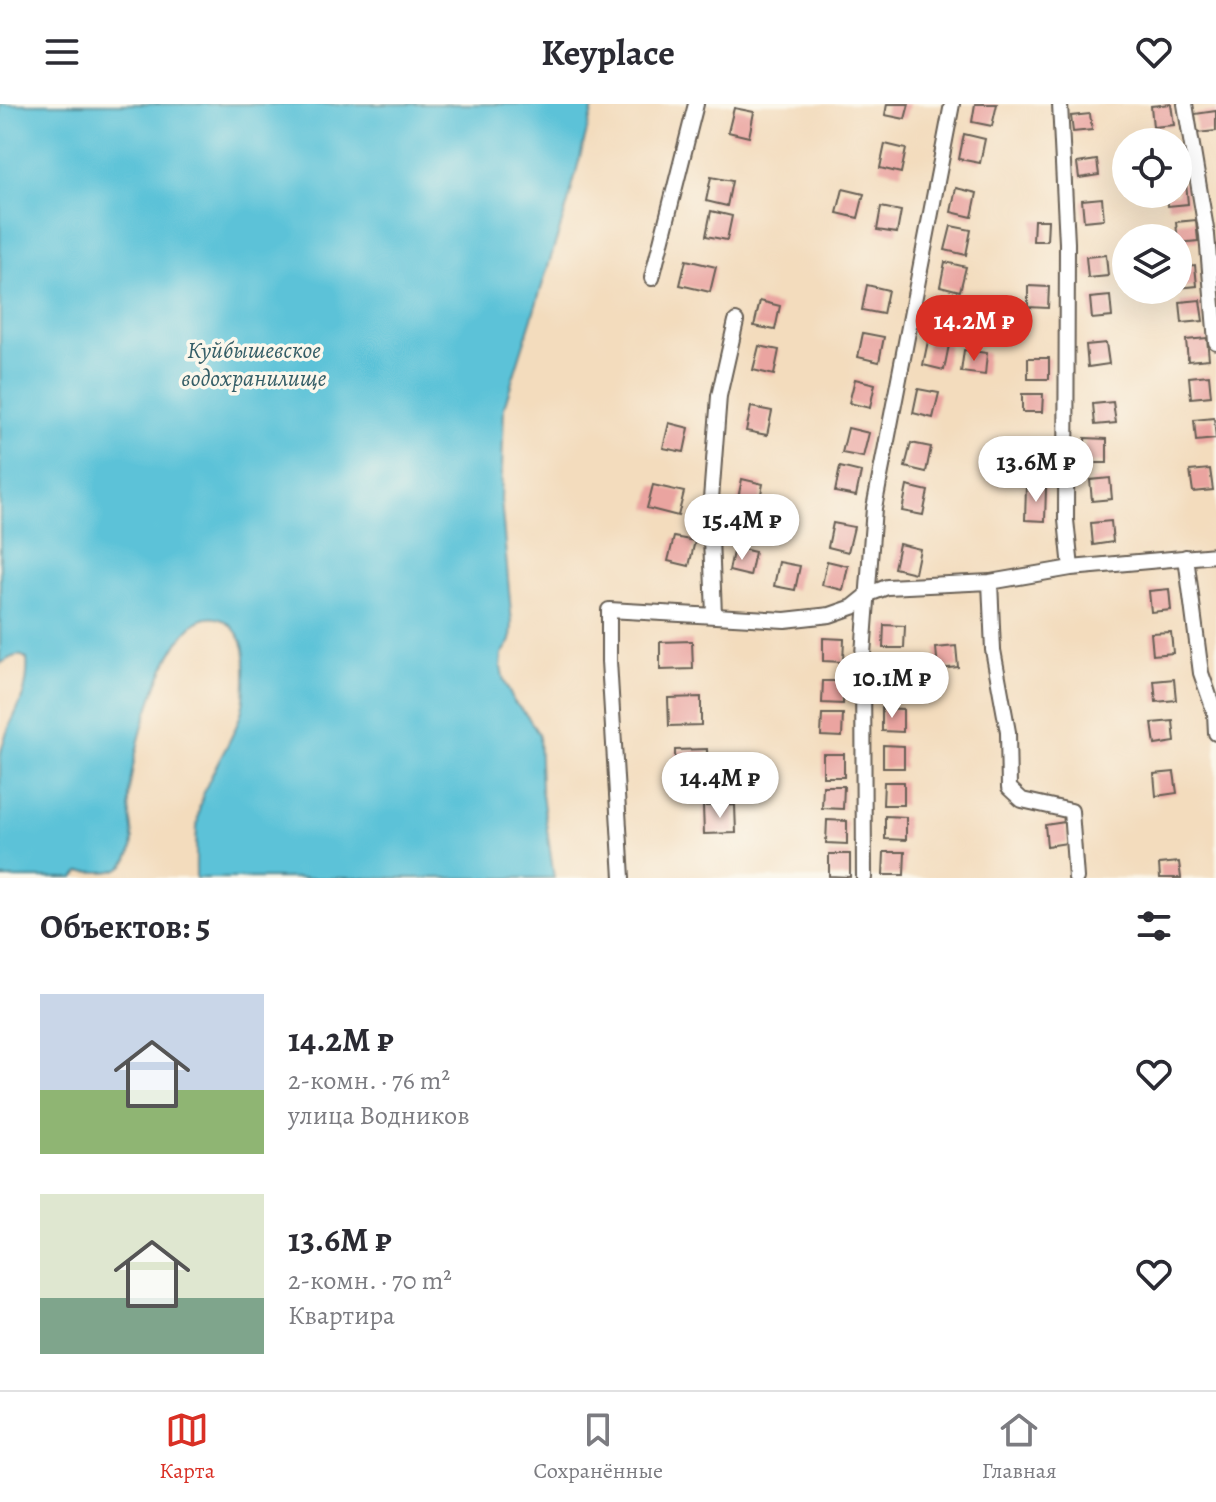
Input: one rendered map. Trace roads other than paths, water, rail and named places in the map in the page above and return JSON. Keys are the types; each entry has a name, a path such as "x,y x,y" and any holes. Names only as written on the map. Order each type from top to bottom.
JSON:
{"street":[{"path":"652,278 696,104"},
{"path":"864,878 863,654 874,508 952,104"},
{"path":"1060,104 1067,243 1066,520 1071,568"},
{"path":"1185,104 1207,235 1216,342"},
{"path":"714,615 711,498 719,396 736,321"},
{"path":"622,878 609,661 609,610 785,620 830,615 853,607 869,594 887,587 990,582 1071,568 1216,555"},
{"path":"1186,557 1201,673 1215,713 1216,733"},
{"path":"990,582 993,650 1008,732 1009,788 1022,800 1071,811 1076,878"}],"water":[{"name":"Куйбышевское водохранилище","path":"0,104 594,104 568,203 504,407 501,500 512,624 511,641 502,654 501,667 514,702 539,735 541,788 554,878 196,878 200,805 240,717 245,693 242,641 228,623 207,618 192,626 177,644 152,697 135,756 129,807 133,845 124,865 113,871 79,872 74,878 0,878 0,759 6,734 25,688 27,659 14,657 0,664"}]}
